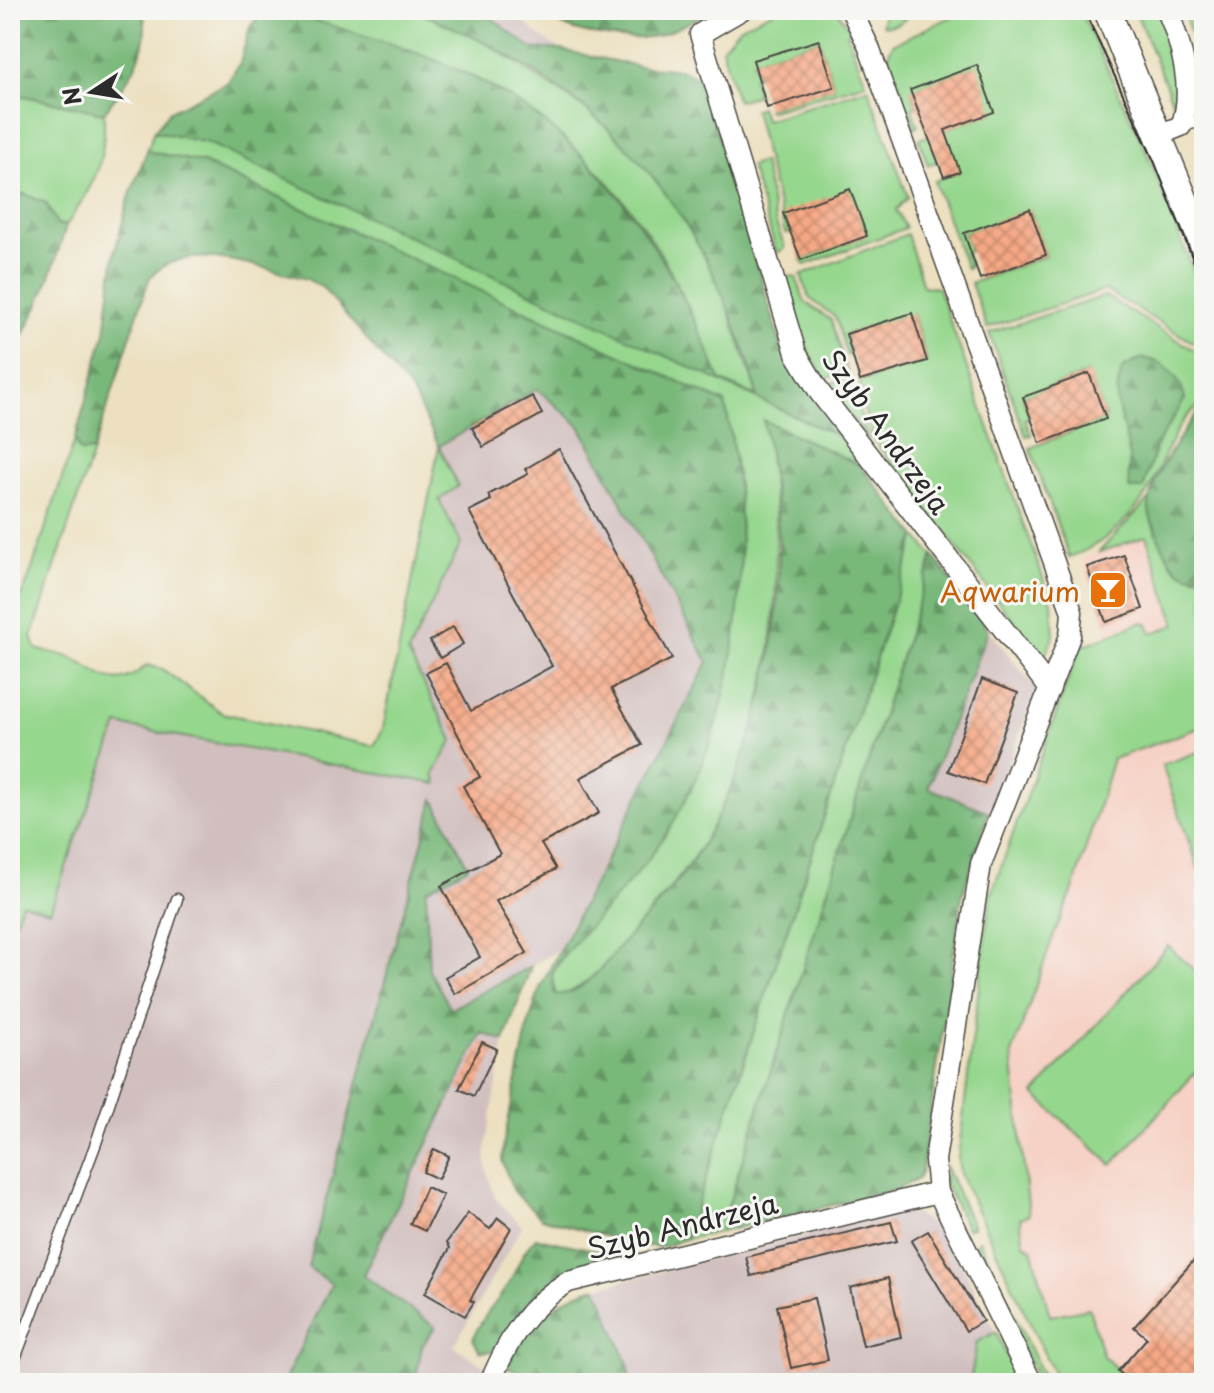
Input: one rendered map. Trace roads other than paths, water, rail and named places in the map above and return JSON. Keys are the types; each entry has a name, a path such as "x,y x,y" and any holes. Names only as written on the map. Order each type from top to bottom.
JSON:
{"street":[{"name":"Szyb Andrzeja","path":"741,10 700,34 796,353 820,393 1050,689"},
{"path":"851,10 868,45 1072,612 1070,636 981,864 935,1160 938,1192 1032,1383"},
{"path":"1107,10 1171,130 1204,247"},
{"path":"1167,10 1181,55 1187,91 1171,130"},
{"name":"Szyb Andrzeja","path":"490,1383 524,1317 536,1302 568,1282 938,1192"}],"lane":[{"path":"1171,130 1204,121"},
{"path":"10,1372 96,1143 177,899"}],"tram line":[{"path":"1084,10 1155,163 1204,288"}],"place":[{"name":"Aqwarium","path":"1108,590"}]}
